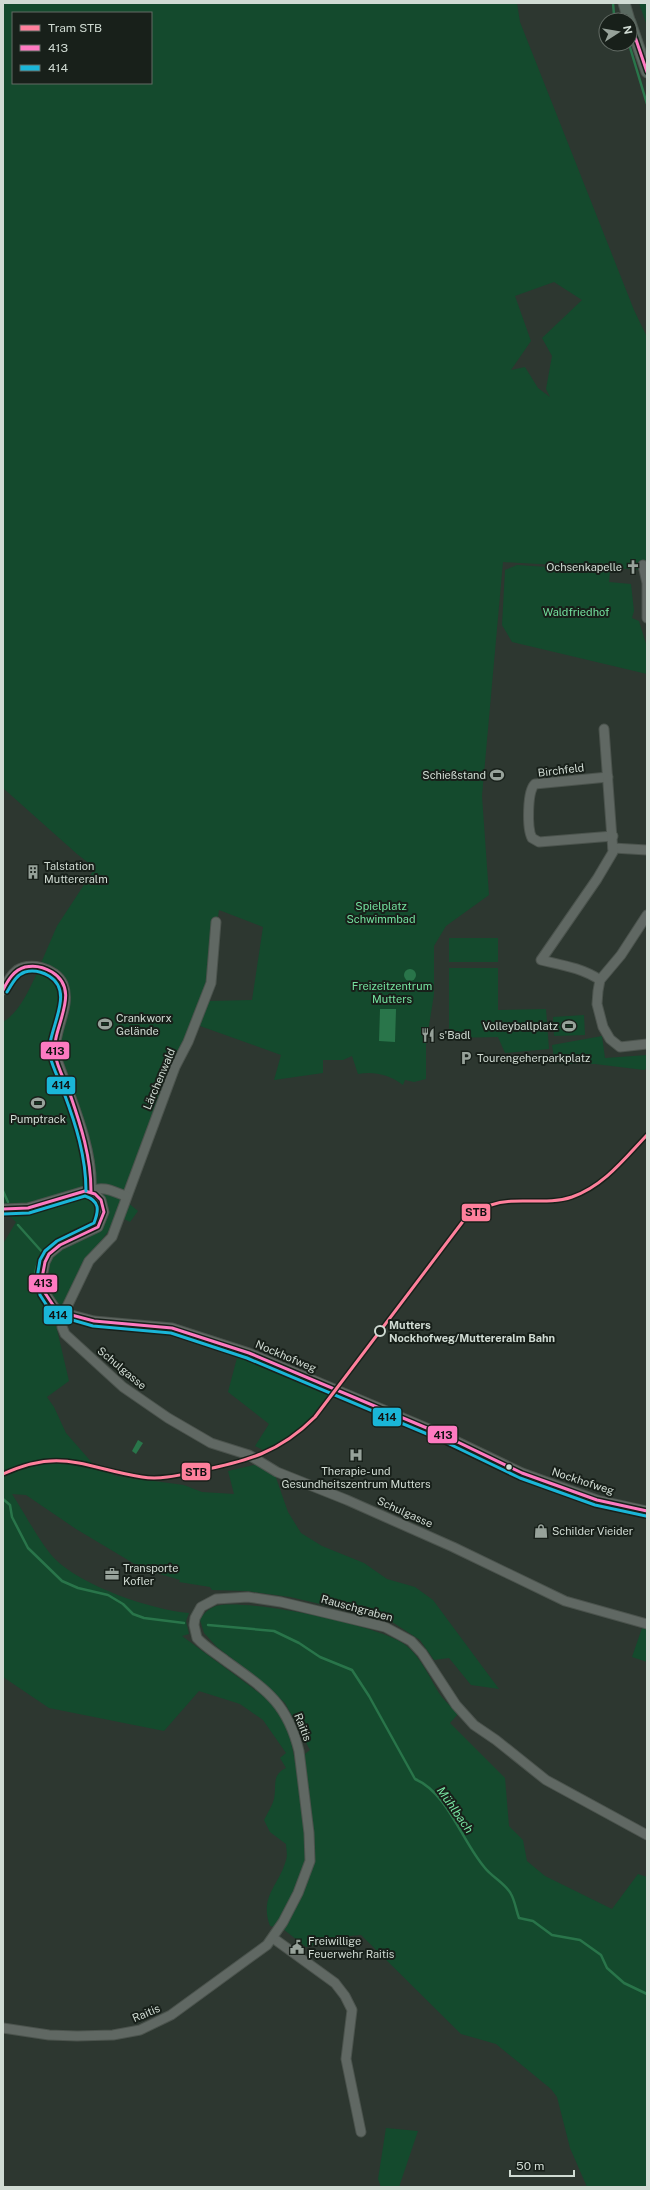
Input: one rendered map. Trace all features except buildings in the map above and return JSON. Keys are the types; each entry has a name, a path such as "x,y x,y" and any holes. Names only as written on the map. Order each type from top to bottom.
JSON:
{"main road":[{"path":"638,45 647,72"}],"street":[{"path":"643,565 647,583 647,618"},
{"path":"600,980 591,974 574,968 541,960 612,855 613,836 604,729"},
{"name":"Birchfeld","path":"608,777 535,784 530,795 529,828 532,838 539,842 613,836"},
{"path":"613,848 647,850"},
{"path":"647,914 621,955 600,980 597,1004 603,1027 610,1039 620,1047 647,1044"},
{"name":"Lärchenwald","path":"64,1314 89,1261 112,1237 126,1196 176,1067 188,1042 211,983 216,922"},
{"path":"3,990 14,972 25,967 49,970 57,976 64,986 65,1002 55,1042 55,1054 85,1147 92,1177 91,1191"},
{"path":"3,1209 28,1208 85,1191 91,1191 97,1188 106,1189 126,1196"},
{"path":"64,1314 55,1308 45,1293 42,1278 43,1267 47,1258 56,1247 91,1232 100,1224 104,1216 103,1204 99,1197 91,1191"},
{"name":"Nockhofweg","path":"64,1314 94,1321 172,1328 249,1353 442,1434 522,1473 597,1500 647,1511"},
{"name":"Schulgasse","path":"64,1314 62,1327 67,1337 123,1387 168,1418 211,1443 249,1455 277,1472 348,1500 430,1536 565,1600 647,1624"},
{"name":"Rauschgraben","path":"282,1708 250,1678 197,1638 194,1625 197,1612 201,1607 216,1599 248,1597 353,1618 398,1632 411,1641 422,1653 456,1705 474,1725 496,1740 546,1780 647,1835"},
{"name":"Raitis","path":"3,2028 49,2035 84,2036 113,2035 140,2030 171,2015 264,1948 273,1938 303,1883 310,1861 311,1851 299,1751 291,1723 282,1708"},
{"path":"273,1938 335,1983 345,1996 352,2010 346,2059 360,2132"}],"green space":[{"path":"3,3 517,3 520,22 634,310 647,337 647,570 503,562 482,796 489,895 446,926 434,946 434,994 426,1045 426,1079 414,1082 405,1080 403,1085 387,1076 370,1073 358,1074 352,1056 343,1060 323,1060 323,1073 274,1080 281,1055 200,1026 208,1001 252,1000 263,927 219,910 208,983 129,1188 108,1232 87,1258 55,1321 69,1381 47,1397 54,1407 66,1433 94,1465 116,1476 184,1485 202,1492 234,1494 228,1471 258,1464 275,1475 288,1512 301,1533 322,1546 364,1563 387,1579 415,1587 433,1600 499,1689 471,1685 449,1658 434,1660 420,1640 389,1620 290,1597 247,1591 212,1590 210,1587 179,1582 180,1580 143,1569 76,1529 26,1495 12,1494 43,1544 54,1558 66,1568 99,1587 137,1602 189,1613 186,1621 189,1634 182,1636 266,1698 273,1705 286,1727 295,1762 310,1750 285,1703 259,1679 217,1647 204,1633 200,1620 211,1608 216,1606 232,1605 282,1609 368,1629 404,1644 410,1649 425,1668 441,1696 458,1714 450,1723 505,1778 509,1826 523,1840 527,1861 545,1876 612,1909 638,1874 647,1877 647,2187 587,2187 570,2148 557,2097 551,2089 496,2044 461,2034 361,1935 350,1936 341,1942 326,1942 306,1947 283,1929 270,1926 267,1916 268,1899 283,1869 287,1854 286,1844 270,1832 264,1820 274,1799 276,1777 286,1768 280,1758 286,1753 263,1720 240,1704 199,1691 164,1731 49,1708 3,1677 3,1244 16,1222 7,1214 3,1216 3,1022 19,1007 31,987 37,973 31,973 41,963 57,926 95,868 77,854 3,788","holes":["554,282 582,300 542,338 552,356 546,389 550,397 538,388 525,367 511,370 531,341 515,296"]},
{"path":"639,3 647,3 647,26"},
{"name":"Waldfriedhof","path":"517,565 610,571 609,582 631,584 634,611 632,618 639,621 647,647 647,674 512,642 502,625 505,570"},
{"path":"449,938 498,938 498,962 449,962"},
{"path":"449,968 498,968 498,1010 546,1009 549,1049 505,1053 498,1037 449,1038"},
{"name":"Volleyballplatz","path":"584,1015 585,1035 554,1036 553,1017"},
{"path":"602,1036 605,1058 647,1055 647,1068 644,1070 595,1064 555,1064 552,1045"},
{"path":"127,1202 138,1211 130,1222 122,1218"},
{"path":"238,1354 330,1392 295,1433 267,1452 255,1446 269,1424 228,1392"},
{"path":"642,1628 647,1629 647,1662 632,1657"},
{"path":"386,2128 418,2131 399,2187 381,2187 378,2179"}],"shaded area":[{"path":"408,969 412,969 416,975 412,981 408,981 404,977 404,973"},
{"path":"380,1009 396,1009 395,1042 379,1041"},
{"path":"138,1440 143,1443 136,1454 132,1451"}],"waterway":[{"path":"613,3 614,12"},
{"path":"631,52 647,104"},
{"path":"3,1191 8,1202"},
{"path":"18,1225 43,1253 36,1269 35,1284 45,1304 51,1311"},
{"name":"Mühlbach","path":"3,1499 10,1505 12,1517 28,1548 62,1581 78,1588 108,1595 123,1604 133,1614 144,1618 184,1623"},
{"name":"Mühlbach","path":"208,1625 274,1631 299,1643 320,1657 352,1670 369,1696 415,1779 427,1786 437,1795 446,1806 477,1857 488,1871 509,1890 514,1900 519,1918 533,1921 552,1935 580,1940 601,1955 607,1968 624,1983 647,1994"}],"tram line":[{"name":"STB","path":"3,1474 24,1466 41,1462 58,1461 73,1462 142,1477 163,1477 185,1474 262,1454 288,1439 315,1417 464,1220 484,1208 501,1202 562,1200 584,1192 604,1179 647,1135"}],"transit line":[{"name":"413","path":"638,46 647,72"},
{"name":"413","path":"3,990 9,979 18,970 32,966 52,972 61,980 65,989 66,999 57,1033 55,1054 59,1069 70,1094 85,1142 91,1178 91,1191"},
{"name":"414","path":"7,992 17,978 22,973 28,971 43,973 57,983 60,992 60,1002 50,1046 50,1056 80,1141 86,1178 86,1191"},
{"name":"413","path":"3,1209 28,1208 85,1191 95,1194 101,1200 104,1212 98,1227 60,1245 49,1254 45,1262 42,1278 45,1293 55,1308 64,1313 94,1321 172,1328 249,1353 441,1434 522,1473 597,1500 647,1511"},
{"name":"414","path":"3,1214 29,1213 85,1196 96,1203 97,1214 94,1223 57,1241 45,1251 40,1260 37,1278 40,1295 51,1312 62,1317 93,1326 171,1333 247,1358 439,1439 520,1478 595,1505 646,1516"}],"place":[{"name":"Ochsenkapelle","path":"633,567"},
{"name":"Schießstand","path":"497,775"},
{"name":"Talstation Muttereralm","path":"33,872"},
{"name":"Crankworx Gelände","path":"105,1024"},
{"name":"Volleyballplatz","path":"569,1026"},
{"name":"s'Badl","path":"428,1035"},
{"name":"Tourengeherparkplatz","path":"466,1058"},
{"name":"Pumptrack","path":"38,1103"},
{"name":"Mutters Nockhofweg/Muttereralm Bahn","path":"380,1331"},
{"name":"Therapie- und Gesundheitszentrum Mutters","path":"356,1455"},
{"name":"Schilder Vieider","path":"541,1531"},
{"name":"Transporte Kofler","path":"112,1574"},
{"name":"Freiwillige Feuerwehr Raitis","path":"297,1947"}],"park label":[{"name":"Spielplatz Schwimmbad","path":"381,912"},
{"name":"Freizeitzentrum Mutters","path":"392,992"}]}
